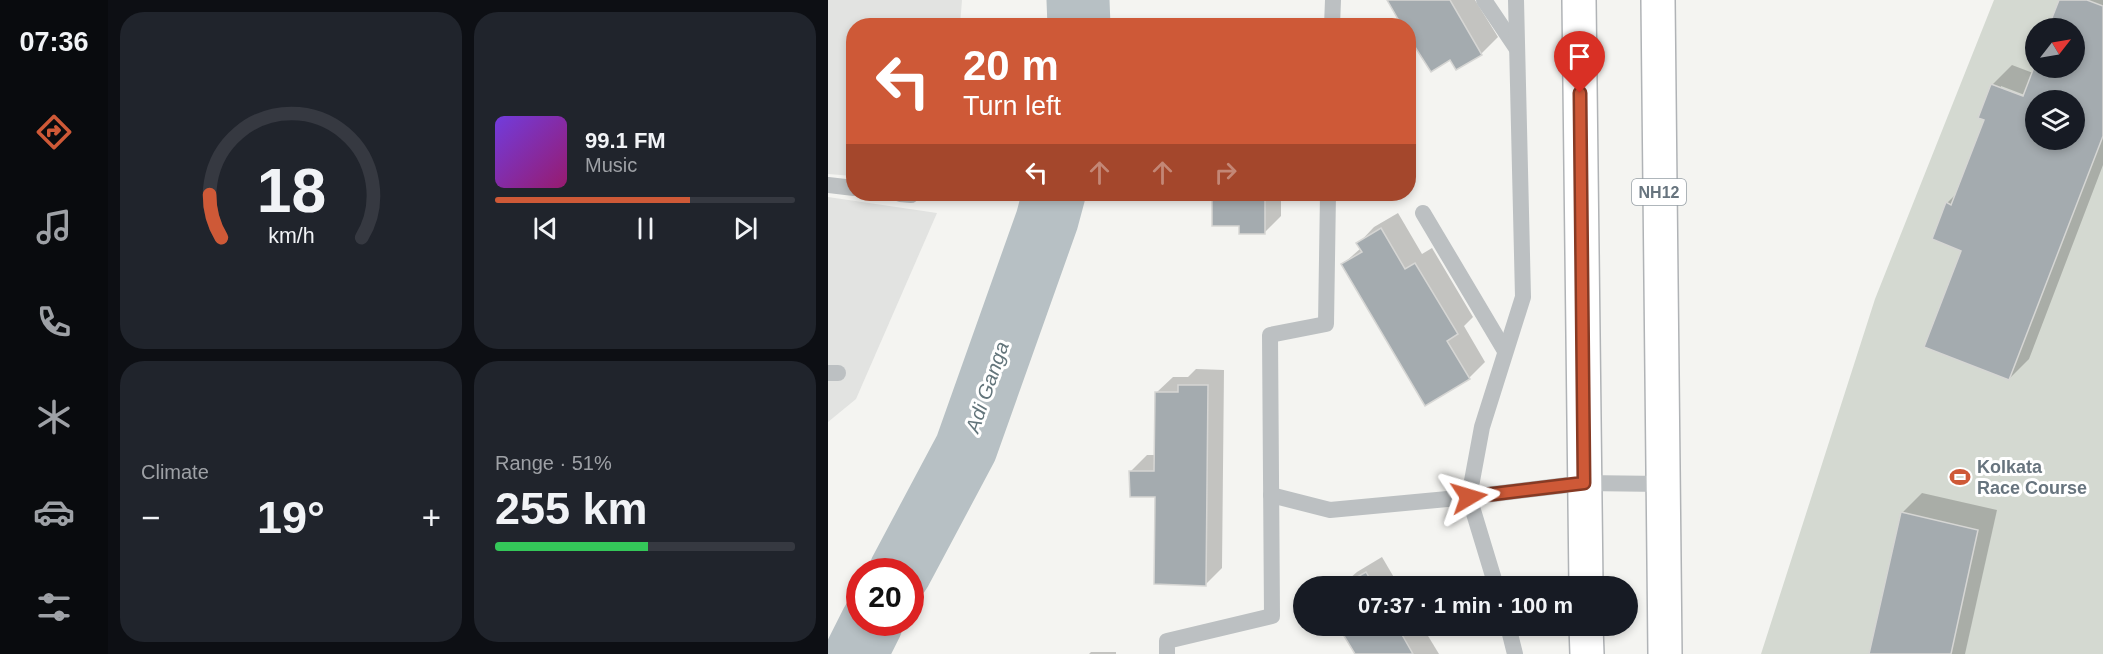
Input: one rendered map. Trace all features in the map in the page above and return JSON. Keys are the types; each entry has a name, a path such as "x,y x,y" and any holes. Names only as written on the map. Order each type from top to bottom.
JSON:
{"highway":[{"path":"1580,0 1586,576"},
{"name":"NH12","path":"1658,0 1665,654"},
{"path":"1586,636 1587,654"}],"lane":[{"path":"1332,18 1333,0"},
{"path":"1484,0 1517,50"},
{"path":"1493,576 1469,497 1482,427 1523,297 1516,0"},
{"path":"828,185 846,187"},
{"path":"1167,654 1167,641 1272,616 1270,335 1326,324 1328,201"},
{"path":"1423,213 1505,351"},
{"path":"1271,495 1330,510 1584,483 1663,484"},
{"path":"1510,636 1515,654"}],"shaded area":[{"path":"828,0 962,0 961,18 846,18 846,175 828,174"},
{"name":"Kolkata Race Course","path":"1994,0 2103,0 2103,654 1761,654 1875,299"},
{"path":"828,197 937,213 856,399 828,422"}],"building":[{"path":"1387,0 1450,0 1482,55 1456,70 1450,60 1431,72 1416,49 1416,18 1397,18"},
{"path":"2059,0 2087,0 2103,6 2103,136 2009,380 1924,347 1961,251 1932,239 1946,202 1951,205 1984,120 1978,118 1991,84 2023,96 2025,91 2025,150 2085,150 2085,90 2025,90 2030,78 2085,78 2085,18 2052,18"},
{"path":"1212,201 1265,201 1265,234 1239,234 1239,226 1212,226"},
{"path":"1381,228 1405,269 1415,263 1458,334 1447,341 1470,379 1425,406 1341,264 1362,252 1356,243"},
{"path":"1178,385 1208,385 1206,586 1154,584 1155,497 1130,497 1129,471 1154,471 1155,392 1178,392"},
{"path":"1901,512 1978,530 1951,654 1869,654"},
{"path":"1344,636 1403,636 1413,654 1355,654"}],"waterway":[{"name":"Adi Ganga","path":"1078,0 1079,18"},
{"name":"Adi Ganga","path":"907,558 966,448 1052,201"},
{"name":"Adi Ganga","path":"856,654 865,636"}],"place":[{"name":"Kolkata Race Course","path":"1960,477"}],"route":[{"path":"1469,497 1584,483 1580,93"}]}
